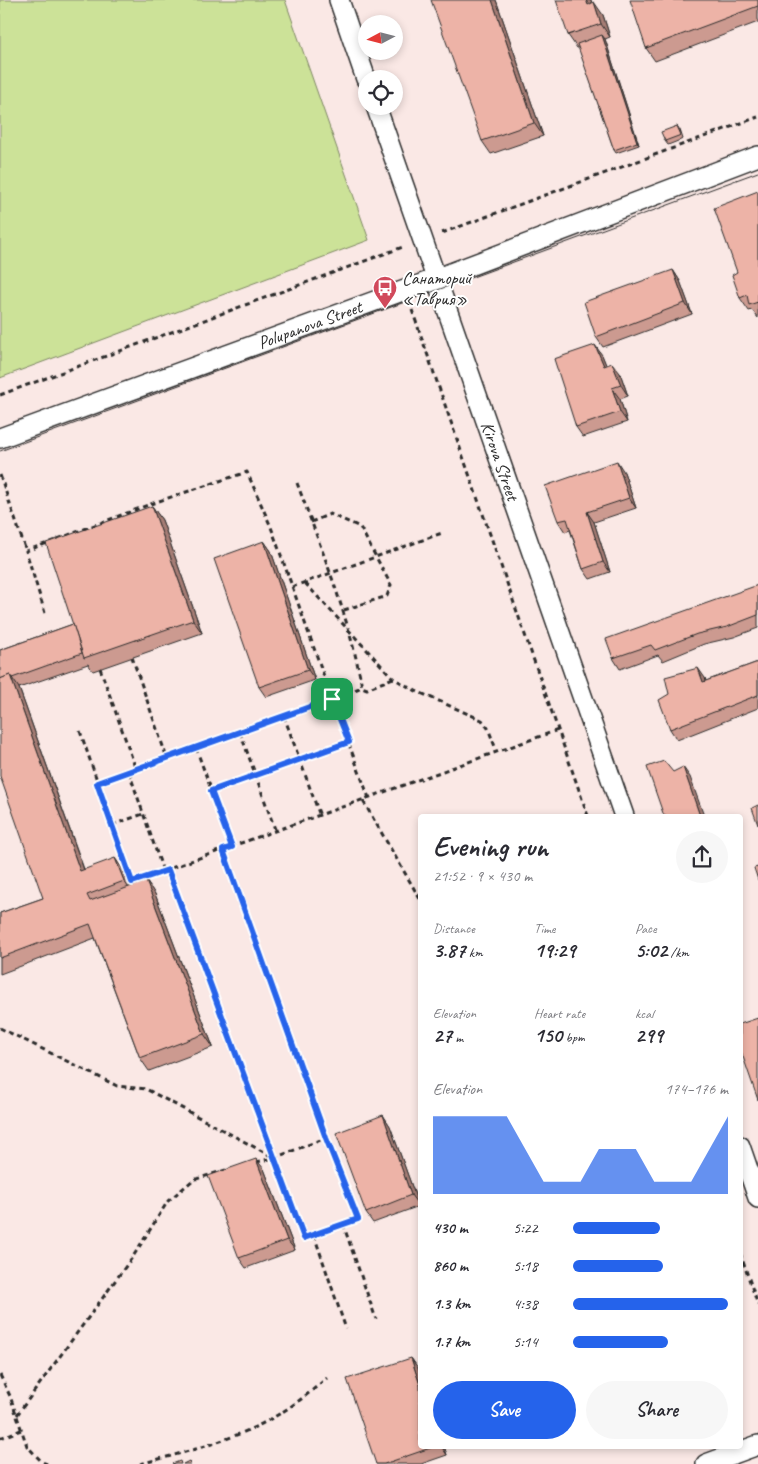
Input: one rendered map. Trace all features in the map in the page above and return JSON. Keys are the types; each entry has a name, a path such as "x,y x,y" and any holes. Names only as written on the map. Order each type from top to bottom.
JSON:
{"street":[{"path":"339,0 363,70"},
{"name":"Kirova Street","path":"379,115 623,814"},
{"name":"Polupanova Street","path":"0,438 435,279 758,156"},
{"path":"743,1155 758,1198"},
{"path":"706,1464 758,1445"}],"path":[{"path":"0,395 758,117"},
{"path":"411,307 587,814"},
{"path":"26,551 156,502 247,472 271,527 369,798"},
{"path":"0,475 45,613"},
{"path":"297,483 330,574 358,664 362,688"},
{"path":"311,522 330,514 360,527 391,585 387,596 341,611"},
{"path":"292,587 442,532"},
{"path":"305,583 393,678 416,691 482,720 488,728 497,752"},
{"path":"132,657 167,758"},
{"path":"100,668 136,769"},
{"path":"97,783 393,678"},
{"path":"284,716 320,816"},
{"path":"80,731 131,882 276,832 558,730"},
{"path":"240,732 276,832"},
{"path":"211,791 349,742"},
{"path":"196,748 232,847"},
{"path":"129,772 163,871"},
{"path":"363,801 418,896"},
{"path":"112,825 143,814"},
{"path":"168,870 304,1238 358,1219 326,1138 223,850"},
{"path":"0,1028 117,1086 146,1089 274,1158"},
{"path":"255,1162 274,1158 326,1138"},
{"path":"17,1415 134,1255 168,1201 193,1180 236,1167"},
{"path":"343,1224 376,1319"},
{"path":"314,1234 346,1329"},
{"path":"743,1262 758,1304"},
{"path":"0,1375 10,1396 27,1446 42,1462 47,1464"},
{"path":"140,1464 192,1450 248,1430 287,1410 327,1378"},
{"path":"0,1438 22,1430"}],"green space":[{"path":"0,0 285,0 369,240 0,378"}],"building":[{"path":"431,0 492,0 534,123 482,141"},
{"path":"556,0 586,0 588,5 594,2 601,24 568,35"},
{"path":"630,0 758,0 758,6 646,48"},
{"path":"602,35 637,142 614,150 577,44"},
{"path":"677,126 681,135 665,141 661,132"},
{"path":"758,191 758,302 749,305 747,295 740,298 732,275 737,272 714,208"},
{"path":"673,270 685,303 596,337 584,302"},
{"path":"595,345 604,366 612,363 621,385 612,388 620,412 576,427 554,359"},
{"path":"617,461 629,498 587,512 603,562 583,569 567,519 558,521 545,486"},
{"path":"152,506 193,620 84,658 46,543"},
{"path":"264,541 308,670 259,687 214,559"},
{"path":"758,585 758,615 727,627 697,634 655,650 651,645 613,658 606,639"},
{"path":"73,624 82,653 12,678 10,675 0,679 0,650"},
{"path":"758,662 758,695 670,729 659,700 669,694 665,677 698,668 703,682"},
{"path":"10,675 80,871 115,858 124,881 87,895 90,901 146,881 204,1034 140,1058 90,924 0,958 0,913 43,898 0,776 0,679"},
{"path":"664,761 673,772 683,767 699,814 663,814 647,767"},
{"path":"758,805 758,825 752,808"},
{"path":"758,867 758,880 754,868"},
{"path":"758,1018 758,1100 743,1057 743,1023"},
{"path":"383,1115 411,1195 366,1213 336,1133"},
{"path":"256,1159 287,1240 239,1258 208,1176"},
{"path":"411,1358 418,1379 418,1449 427,1449 384,1464 376,1464 347,1379"}],"tram line":[{"path":"0,451 758,172"}],"place":[{"name":"Санаторий «Таврия»","path":"385,309"}],"route":[{"path":"332,699 349,742 211,791 232,847 223,850 326,1138 358,1219 304,1238 168,870 132,882 97,783 332,699"}]}
